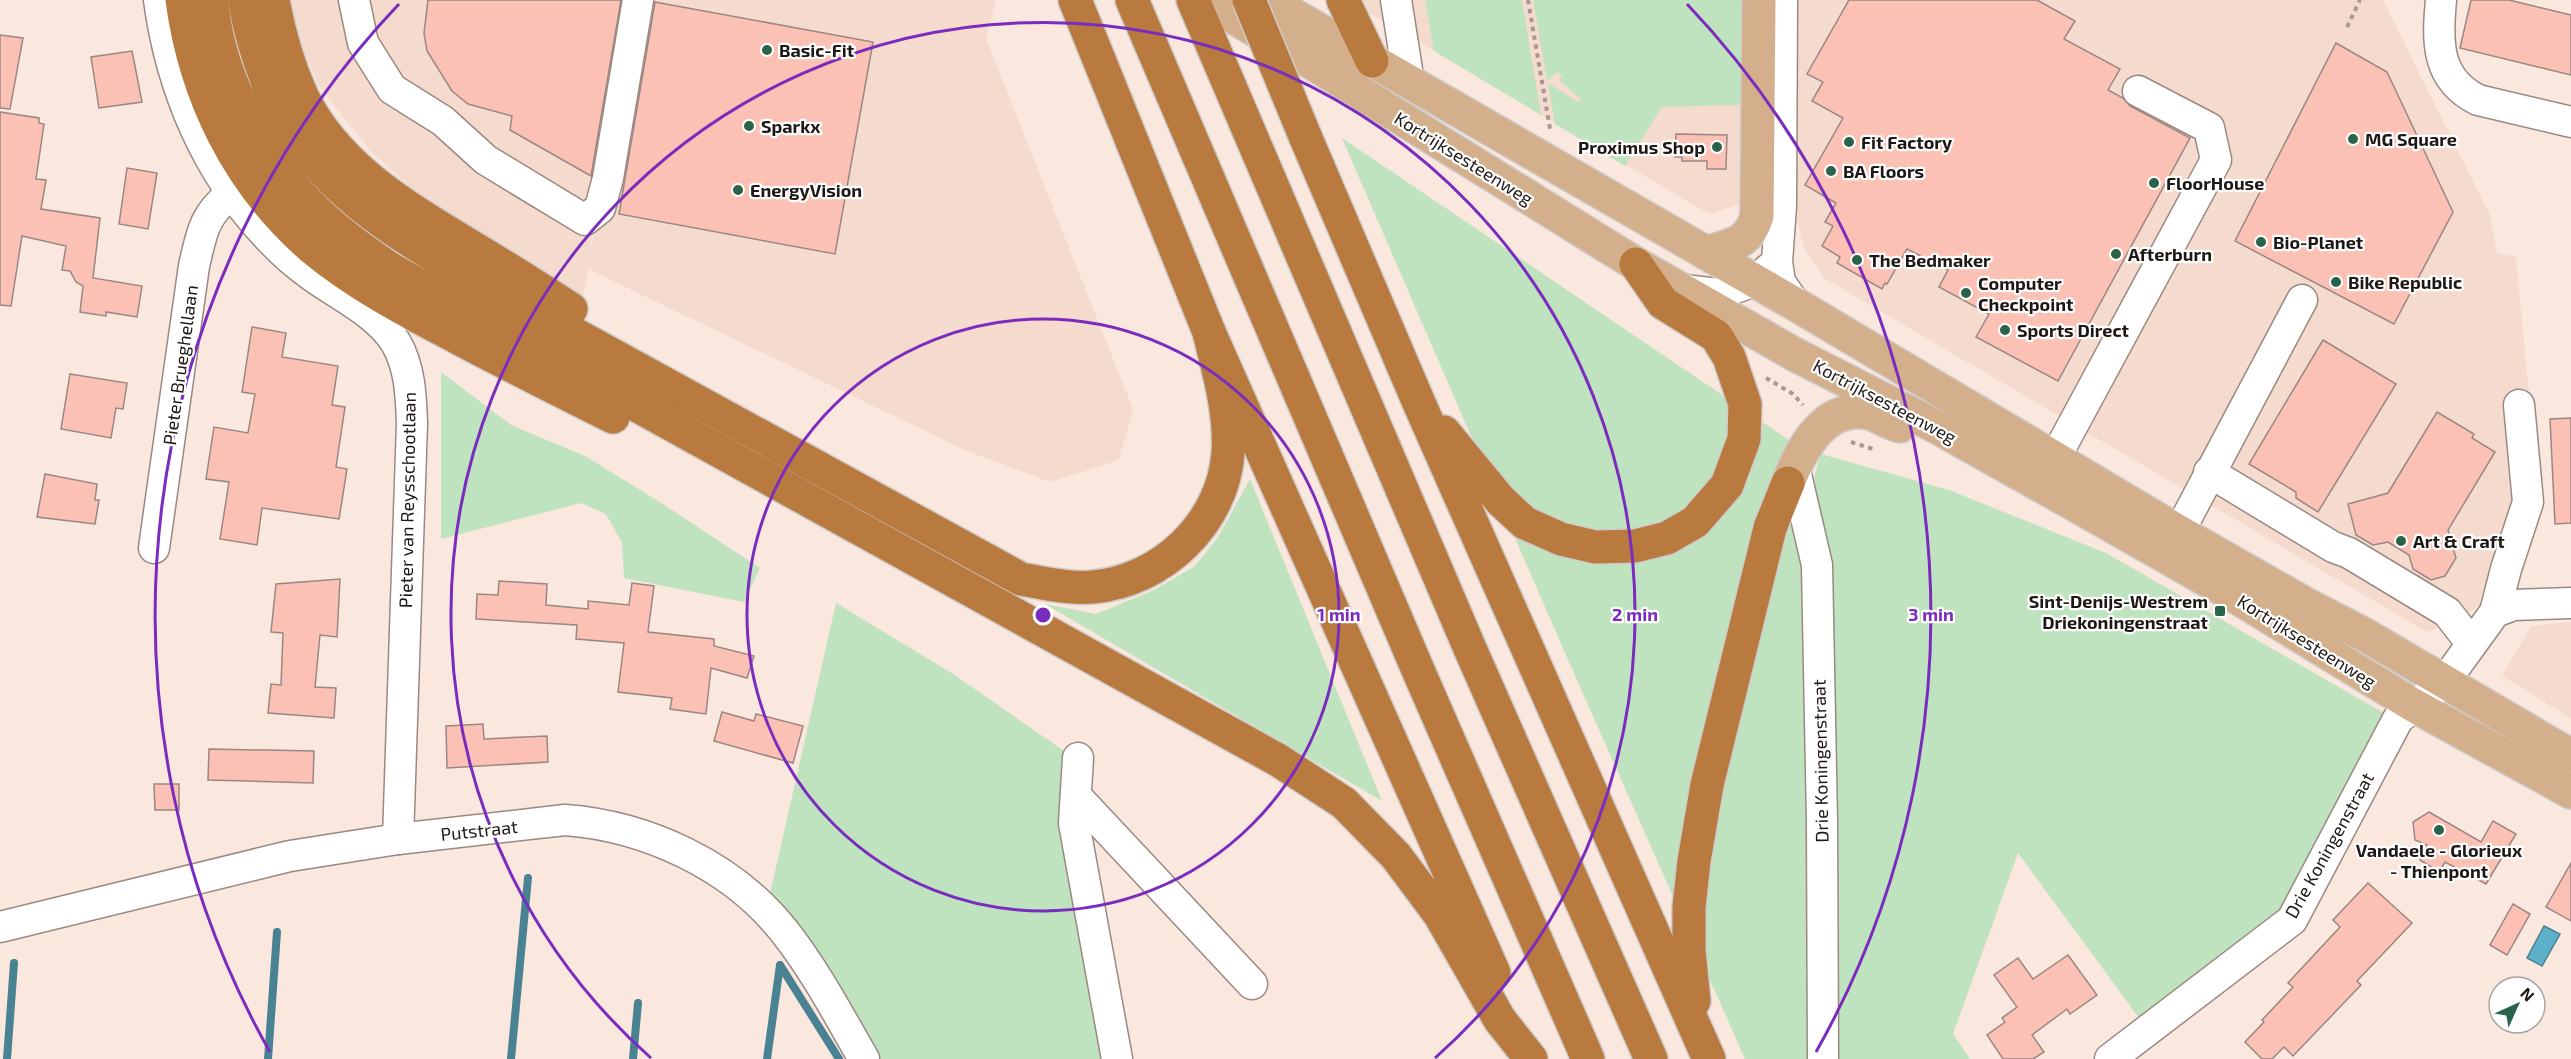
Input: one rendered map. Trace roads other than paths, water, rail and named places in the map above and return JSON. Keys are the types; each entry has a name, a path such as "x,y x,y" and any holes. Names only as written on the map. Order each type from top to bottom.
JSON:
{"highway":[{"path":"183,0 191,50 204,93 222,135 249,179 279,216 313,248 359,282 400,307 731,476 757,470"},
{"path":"212,0 225,64 248,120 278,169 308,204 344,236 402,276 757,470 1278,760 1344,803 1396,856 1440,915 1500,1020 1532,1059"},
{"path":"245,0 257,53 277,108 303,149 330,179 364,210 411,242 1021,579 1060,586 1093,587 1119,582 1145,573 1170,558 1192,538 1211,510 1224,479 1228,453 1226,414 1209,332"},
{"path":"273,0 282,46 303,98 333,143 372,182 413,211 504,266 650,360 665,384"},
{"path":"1132,0 1164,79 1588,1059"},
{"path":"1193,0 1232,96 1471,651 1651,1059"},
{"path":"1249,0 1419,403 1704,1046"},
{"path":"1343,0 1372,61"},
{"path":"1080,12 1209,332 1532,1059"},
{"path":"1419,403 1501,501 1525,522 1561,539 1594,547 1635,546 1667,537 1695,522 1727,485 1744,439 1745,404 1729,357 1716,336 1663,303 1636,264"},
{"path":"1704,1046 1689,951 1694,861 1707,785 1732,676 1770,528 1791,474"}],"main road":[{"name":"Kortrijksesteenweg","path":"1204,0 1314,64 1636,264 1794,354 1937,427 2230,593 2413,705 2571,792"},
{"name":"Kortrijksesteenweg","path":"1268,0 1706,253 1766,272 1795,304 2178,532 2445,681 2571,756"},
{"path":"1706,253 1742,242 1753,229 1757,216 1759,0"},
{"path":"1791,474 1803,448 1823,425 1840,414 1852,412 1870,414 1920,432 1937,427"}],"street":[{"name":"Pieter van Reysschootlaan","path":"159,0 169,53 188,113 211,161 231,193 270,239 309,274 380,324 396,343 406,369 412,423 398,839"},
{"path":"354,0 363,43 392,89 443,121 486,160 585,220 600,208 608,178 639,0"},
{"path":"1396,0 1409,82"},
{"path":"1684,290 1718,294 1766,272 1781,206 1782,0"},
{"path":"2441,0 2438,30 2445,70 2453,83 2478,100 2571,122"},
{"path":"2055,458 2216,160 2209,128 2138,91"},
{"name":"Pieter Brueghellaan","path":"154,548 194,266 205,223 214,207 231,193"},
{"path":"2178,532 2302,300"},
{"path":"2495,612 2506,568 2528,502 2519,405"},
{"path":"2209,472 2332,547 2349,553 2446,612 2471,644"},
{"name":"Drie Koningenstraat","path":"1791,474 1816,565 1822,821 1823,1059"},
{"path":"2495,612 2513,605 2571,603"},
{"name":"Drie Koningenstraat","path":"2110,1059 2292,920 2398,719 2445,681 2495,612"},
{"path":"1078,758 1074,823 1117,1059"},
{"path":"1076,796 1252,984"},
{"name":"Putstraat","path":"0,927 290,856 398,839 565,820 615,827 678,849 735,884 761,906 783,930 814,974 864,1059"}],"water":[{"path":"2544,926 2560,934 2542,966 2527,958"}],"waterway":[{"path":"511,1059 528,878"},
{"path":"268,1059 277,932"},
{"path":"7,1059 14,963"},
{"path":"767,1059 780,965 839,1059"},
{"path":"633,1059 638,1003"}],"place":[{"name":"Basic-Fit","path":"767,50"},
{"name":"Sparkx","path":"749,126"},
{"name":"MG Square","path":"2353,139"},
{"name":"Fit Factory","path":"1849,142"},
{"name":"Proximus Shop","path":"1717,147"},
{"name":"BA Floors","path":"1831,171"},
{"name":"FloorHouse","path":"2154,183"},
{"name":"EnergyVision","path":"738,190"},
{"name":"Bio-Planet","path":"2261,242"},
{"name":"Afterburn","path":"2116,254"},
{"name":"The Bedmaker","path":"1857,260"},
{"name":"Bike Republic","path":"2336,282"},
{"name":"Computer Checkpoint","path":"1966,293"},
{"name":"Sports Direct","path":"2005,330"},
{"name":"Art & Craft","path":"2401,541"},
{"name":"Sint-Denijs-Westrem Driekoningenstraat","path":"2220,611"},
{"name":"Vandaele - Glorieux - Thienpont","path":"2439,830"}]}
